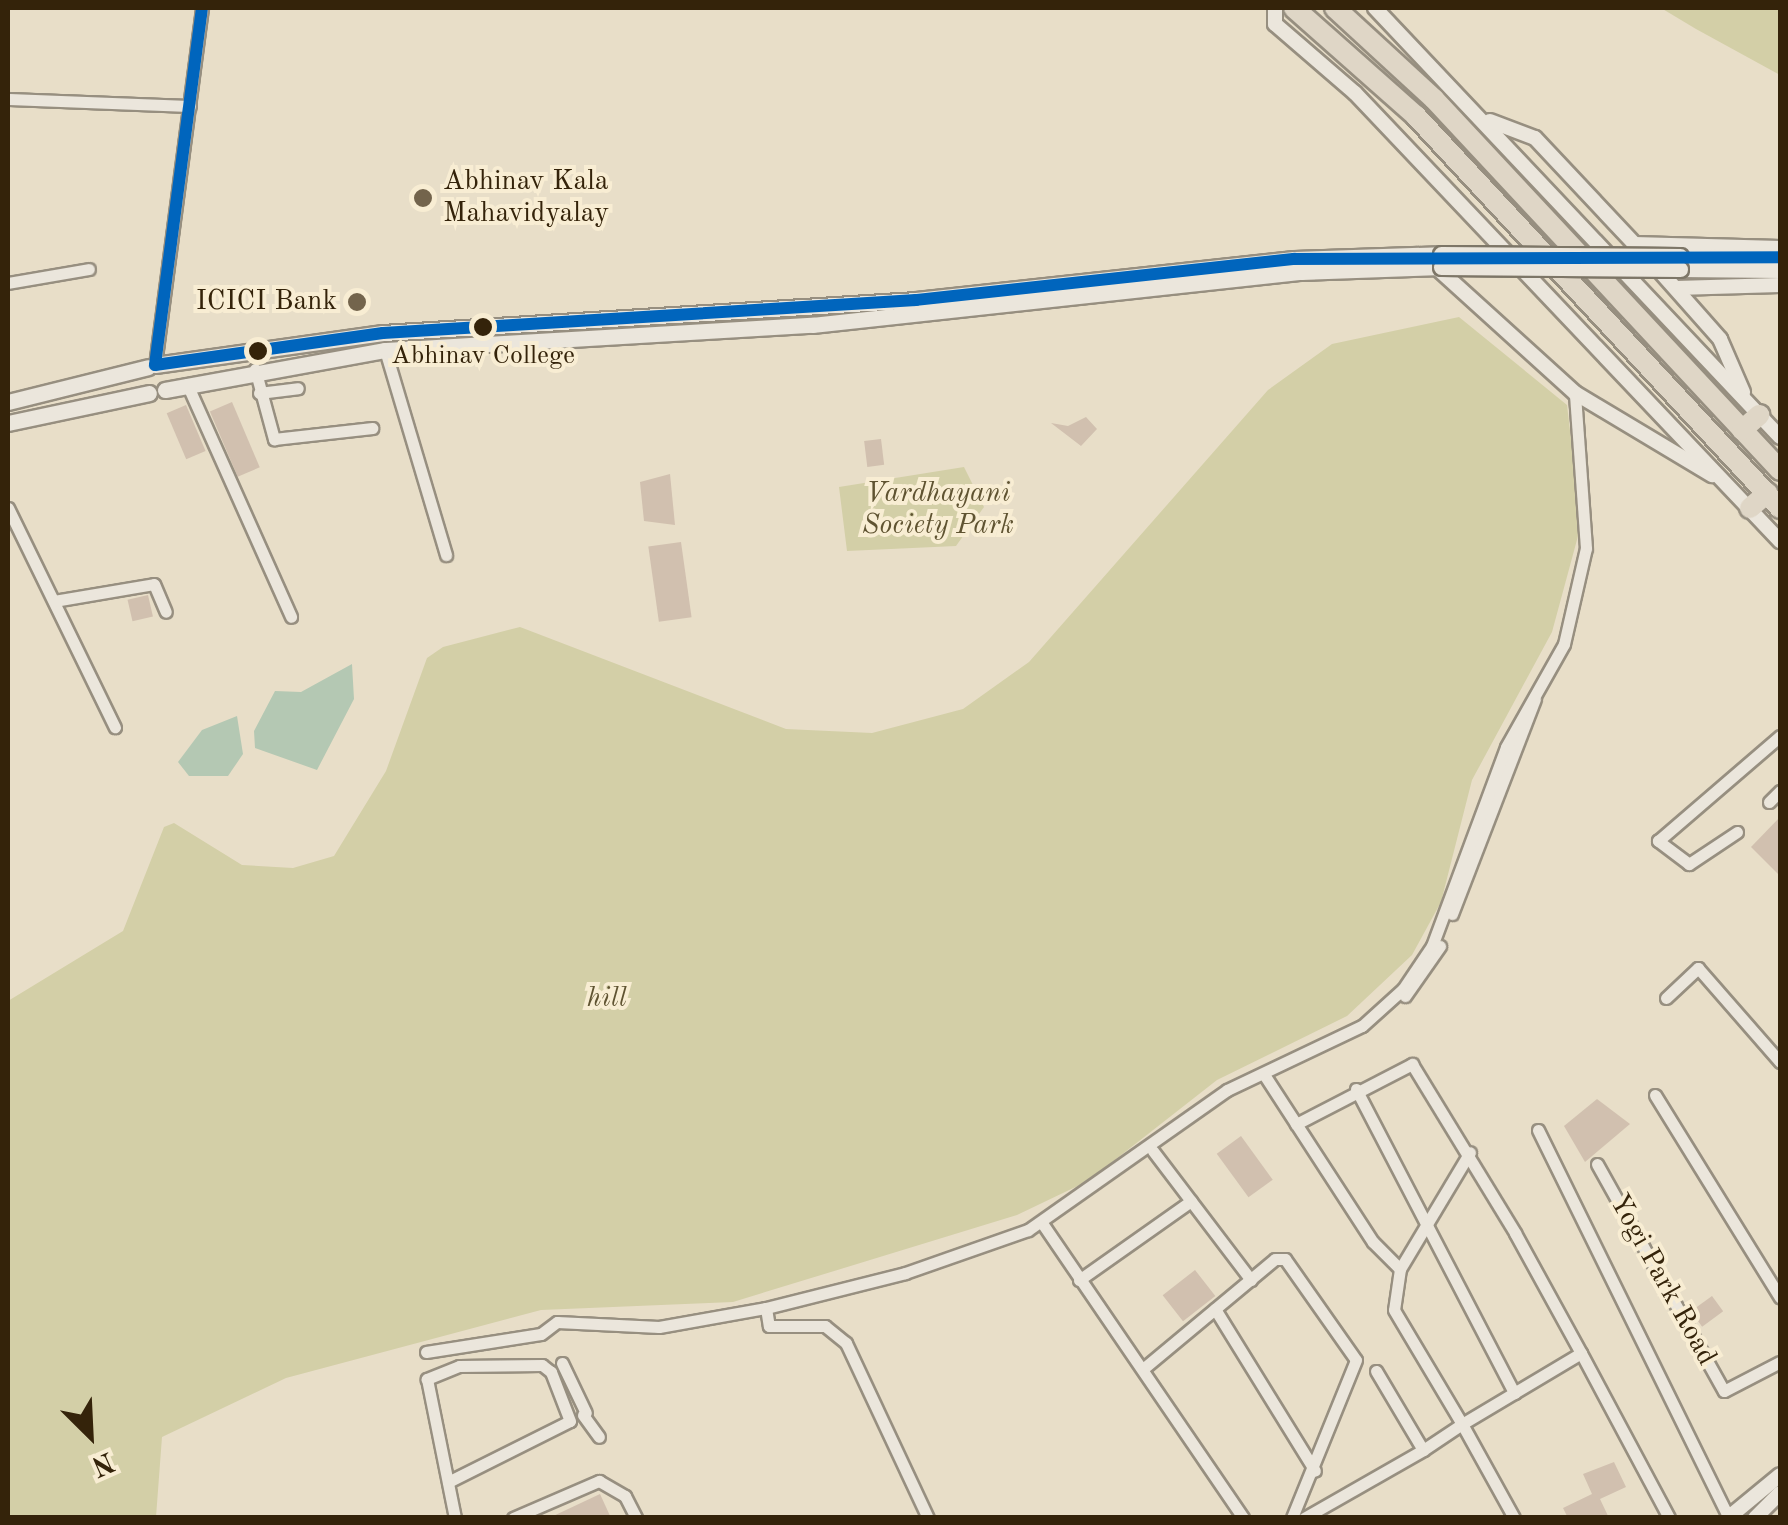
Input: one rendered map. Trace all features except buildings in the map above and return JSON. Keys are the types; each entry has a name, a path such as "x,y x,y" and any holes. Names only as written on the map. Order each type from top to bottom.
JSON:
{"highway":[{"path":"1294,8 1416,116 1774,501 1750,508"},
{"path":"1335,8 1434,99 1780,470"},
{"path":"1742,430 1753,408"}],"main road":[{"path":"8,423 255,368 384,350 813,330 1301,272 1439,263 1780,257"},
{"path":"1685,258 1780,270"},
{"path":"8,402 152,361 384,333 810,307 1294,259 1439,263"},
{"path":"152,361 169,378 157,392"},
{"path":"152,361 140,377 157,392"}],"street":[{"path":"152,361 202,8"},
{"path":"1275,8 1275,24 1396,136 1780,541"},
{"path":"1376,8 1485,119 1780,437"},
{"path":"8,99 190,106"},
{"path":"1485,119 1535,138 1676,288 1720,340 1753,408"},
{"path":"1634,244 1685,258 1780,248"},
{"path":"1439,263 1457,288 1575,393 1682,460 1722,480"},
{"path":"8,283 88,269"},
{"path":"1676,288 1780,286"},
{"path":"810,307 813,330"},
{"path":"384,350 446,555"},
{"path":"255,368 274,439 372,428"},
{"path":"187,384 291,617"},
{"path":"259,393 298,388"},
{"path":"1044,1222 1226,1090 1362,1026 1402,988 1440,930 1477,815 1535,694 1564,644 1586,548 1575,393"},
{"path":"8,508 114,727"},
{"path":"54,602 154,584 166,612"},
{"path":"426,1352 540,1334 557,1322 659,1327 766,1308 905,1273 1044,1222 1265,1076 1366,1029 1423,975 1534,713 1535,694"},
{"path":"1737,832 1689,864 1658,841 1780,736"},
{"path":"1768,802 1780,791"},
{"path":"1666,998 1698,968 1780,1062"},
{"path":"1296,1124 1407,1062 1418,1067 1582,1353 1669,1518"},
{"path":"1265,1076 1373,1242 1400,1269"},
{"path":"1356,1089 1514,1393"},
{"path":"1655,1095 1780,1297"},
{"path":"1538,1130 1729,1517 1780,1475"},
{"path":"1153,1150 1250,1280"},
{"path":"1470,1152 1400,1269 1394,1310 1514,1518"},
{"name":"Yogi Park Road","path":"1597,1164 1724,1391 1780,1362"},
{"path":"1079,1280 1191,1201"},
{"path":"1044,1222 1079,1280 1144,1368 1242,1518"},
{"path":"1144,1368 1281,1256 1356,1360 1315,1471 1292,1518"},
{"path":"766,1308 769,1326 825,1326 846,1343 928,1518"},
{"path":"1215,1310 1315,1471"},
{"path":"1304,1518 1582,1353"},
{"path":"562,1363 599,1437"},
{"path":"454,1518 428,1378 434,1370 542,1365 570,1421"},
{"path":"1376,1371 1423,1450"},
{"path":"448,1482 586,1413"},
{"path":"514,1518 599,1481 626,1496 636,1518"},
{"path":"548,1502 556,1518"},
{"path":"1755,1518 1778,1502"}],"green space":[{"path":"1661,8 1780,8 1780,75 1696,29"},
{"name":"hill","path":"1459,317 1567,405 1581,525 1552,632 1472,780 1441,902 1412,955 1347,1016 1217,1080 1088,1181 1017,1215 733,1302 541,1310 286,1378 162,1437 156,1517 8,1517 8,1001 123,931 164,827 174,823 242,865 293,868 334,856 386,771 427,658 443,647 520,627 786,729 872,733 963,709 1029,662 1268,390 1332,344"},
{"name":"Vardhayani Society Park","path":"964,467 984,507 956,546 847,551 839,487"}],"shaded area":[{"path":"352,664 354,699 317,770 255,748 254,731 275,691 301,692"},
{"path":"237,716 243,754 228,776 189,776 178,762 202,730"}],"transit line":[{"path":"202,8 155,365 383,333 916,300 1294,259 1780,257"}],"place":[{"name":"Abhinav Kala Mahavidyalay","path":"423,198"},
{"name":"ICICI Bank","path":"357,302"},
{"name":"Abhinav College","path":"483,327"}]}
